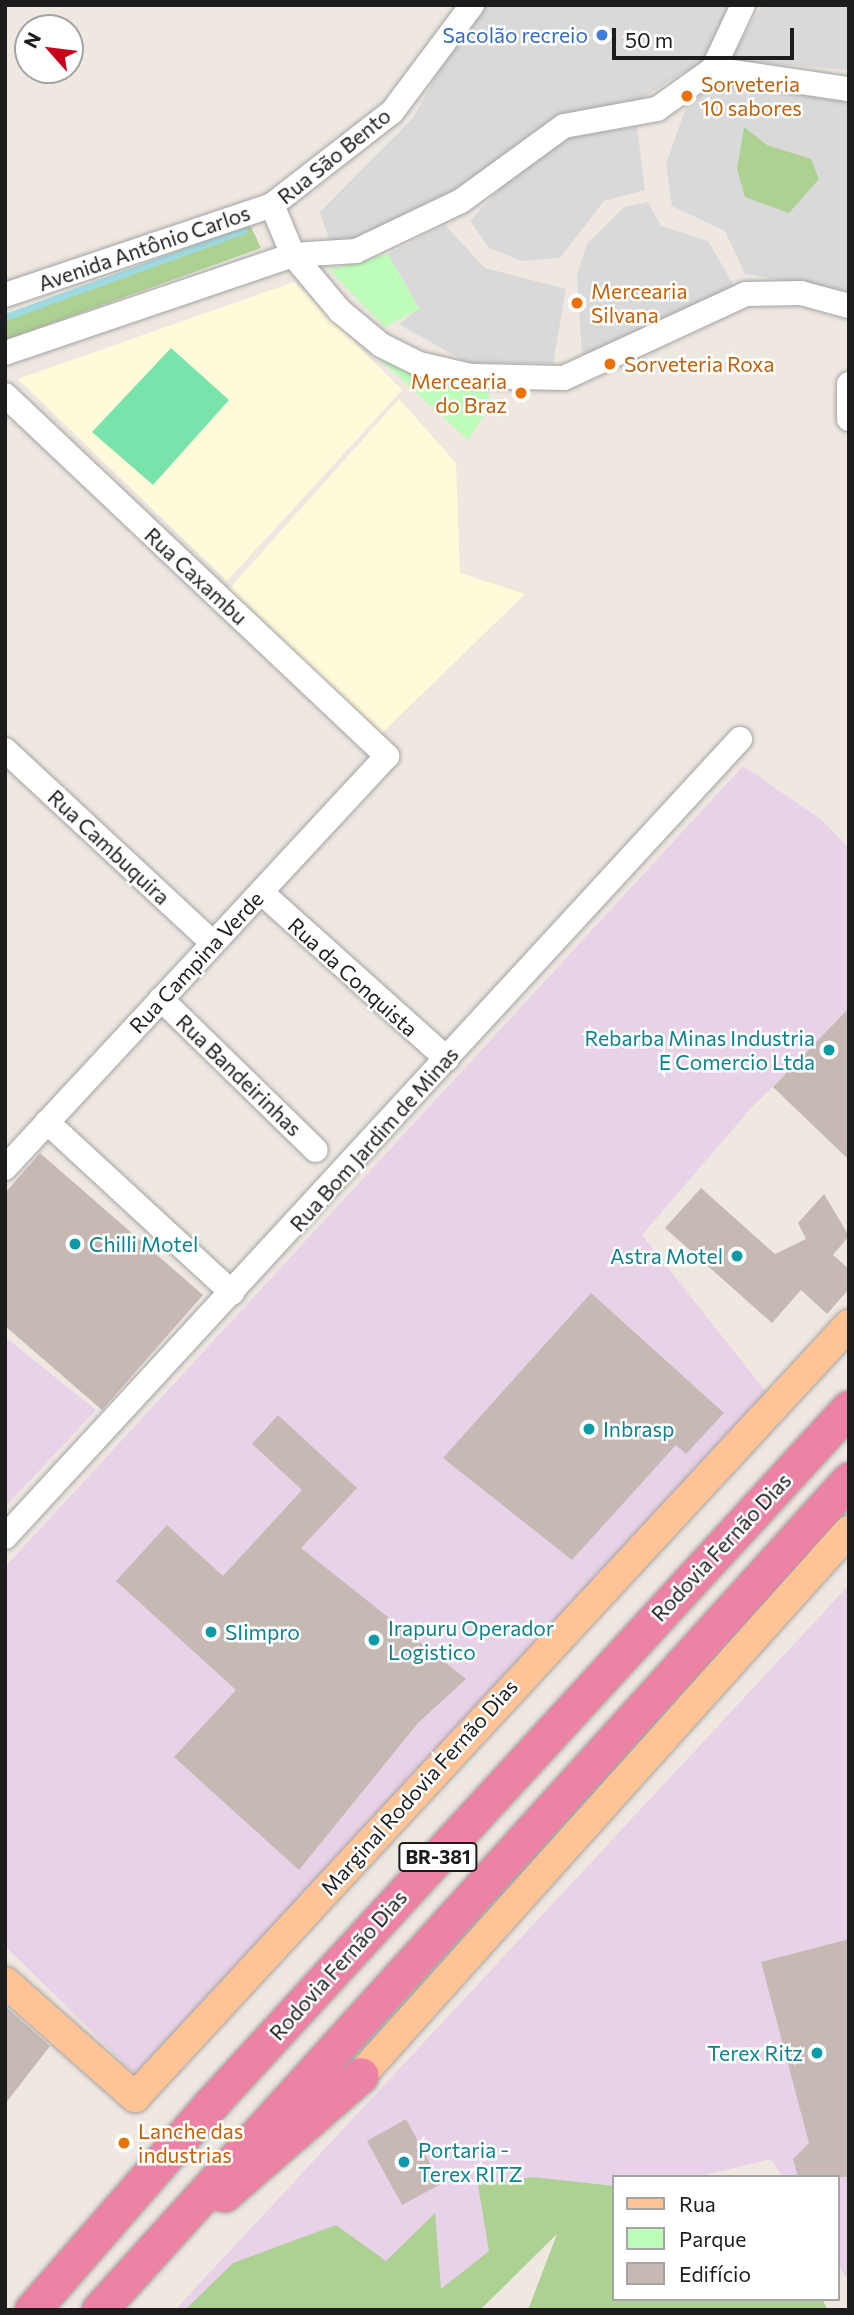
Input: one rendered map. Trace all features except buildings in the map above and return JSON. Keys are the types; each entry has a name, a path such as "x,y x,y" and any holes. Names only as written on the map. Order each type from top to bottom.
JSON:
{"highway":[{"name":"Rodovia Fernão Dias","path":"32,2310 211,2104 849,1408"},
{"name":"BR-381","path":"99,2310 849,1480"},
{"name":"BR-381","path":"178,2220 236,2187 361,2075"}],"main road":[{"name":"Marginal Rodovia Fernão Dias","path":"5,1982 135,2097 849,1325"},
{"name":"BR-381","path":"361,2075 849,1531"}],"street":[{"name":"Rua São Bento","path":"272,205 392,112 472,5"},
{"path":"5,353 293,255 322,257 377,242 461,201 564,126 657,109 713,69 743,5"},
{"path":"713,69 849,89"},
{"name":"Avenida Antônio Carlos","path":"5,295 272,205 293,255 340,311 381,345 419,364 506,381 564,378 746,294 801,293 849,306"},
{"path":"849,384 849,419"},
{"name":"Rua Caxambu","path":"5,395 387,756"},
{"name":"Rua Bom Jardim de Minas","path":"5,1537 740,739"},
{"name":"Rua Campina Verde","path":"5,1168 387,756"},
{"name":"Rua Cambuquira","path":"11,766 213,943"},
{"name":"Rua da Conquista","path":"261,892 447,1059"},
{"name":"Rua Bandeirinhas","path":"161,999 316,1150"},
{"path":"47,1122 232,1293"}],"shaded area":[{"path":"486,5 733,5 702,61 638,101 441,202 346,245 331,245 320,212 413,118 460,32"},
{"path":"762,5 849,5 849,70 730,60"},
{"path":"717,82 849,102 849,291 745,274 725,231 672,206 666,164 686,107"},
{"path":"637,127 645,190 604,201 560,258 522,261 489,248 470,221 513,174 566,137"},
{"path":"648,202 661,226 708,241 735,287 582,355 577,275 587,244 624,207"},
{"path":"445,225 485,268 566,289 553,363 467,363 399,324 419,308 388,254"},
{"path":"294,282 402,390 227,581 18,379"},
{"path":"399,399 456,463 460,573 525,594 381,734 229,589"},
{"path":"743,766 822,820 849,848 849,1013 751,1108 642,1235 767,1393 138,2077 5,1946 5,1567"},
{"path":"5,1337 96,1410 5,1507"},
{"name":"Terex Ritz","path":"849,1585 849,2282 840,2268 840,2175 782,2175 771,2159 704,2175 612,2175 612,2196 539,2213 476,2310 175,2310"}],"green space":[{"path":"744,127 767,145 811,159 819,179 789,213 745,197 737,169"},
{"path":"250,225 261,248 5,340 5,315"},
{"path":"388,254 419,309 385,327 329,270"},
{"path":"346,328 485,387 492,402 468,440"},
{"path":"171,348 229,400 153,485 92,432"},
{"path":"533,2177 612,2186 612,2301 823,2301 828,2310 528,2310 557,2234 480,2310 185,2310 233,2263 336,2225 386,2261 435,2213 441,2289 489,2251 478,2185"}],"waterway":[{"path":"5,317 244,230"}],"place":[{"name":"Sacolão recreio","path":"602,35"},
{"name":"Sorveteria 10 sabores","path":"687,96"},
{"name":"Mercearia Silvana","path":"577,303"},
{"name":"Sorveteria Roxa","path":"610,364"},
{"name":"Mercearia do Braz","path":"521,393"},
{"name":"Rebarba Minas Industria E Comercio Ltda","path":"829,1050"},
{"name":"Chilli Motel","path":"75,1244"},
{"name":"Astra Motel","path":"737,1256"},
{"name":"Inbrasp","path":"589,1429"},
{"name":"SIimpro","path":"211,1632"},
{"name":"Irapuru Operador Logistico","path":"374,1640"},
{"name":"Terex Ritz","path":"817,2053"},
{"name":"Lanche das industrias","path":"124,2143"},
{"name":"Portaria - Terex RITZ","path":"404,2162"}]}
